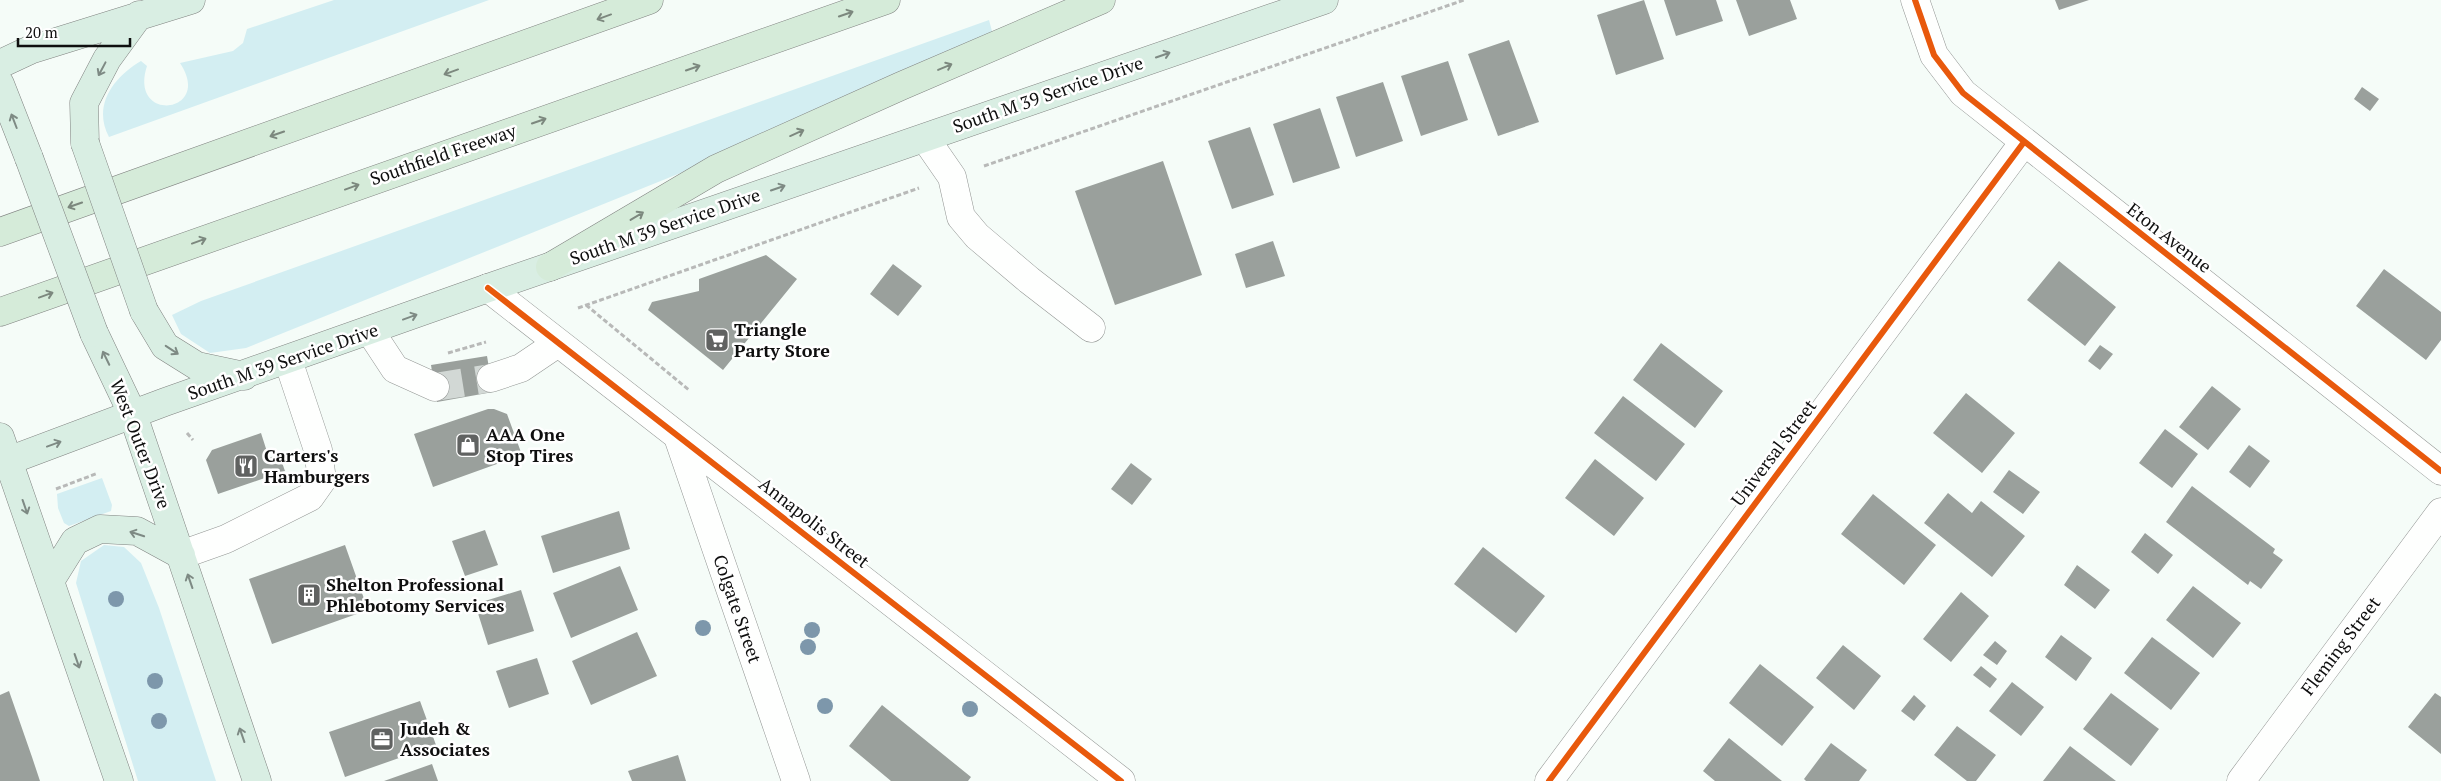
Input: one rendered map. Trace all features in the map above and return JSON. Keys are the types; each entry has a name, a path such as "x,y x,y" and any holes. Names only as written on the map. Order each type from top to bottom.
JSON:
{"highway":[{"path":"0,232 650,0"},
{"name":"Southfield Freeway","path":"0,312 886,0"},
{"path":"550,267 716,169 901,86 1101,0"}],"main road":[{"path":"0,64 30,50 190,0"},
{"name":"South M 39 Service Drive","path":"3,454 133,415 488,288 1324,0"},
{"path":"139,15 107,59 84,103 85,143 144,311 165,346 197,366 244,376"},
{"name":"West Outer Drive","path":"0,84 94,333 133,415 257,781"},
{"path":"3,454 50,581 119,781"},
{"path":"50,581 75,541 100,529 136,531 181,555"}],"street":[{"name":"Eton Avenue","path":"1915,0 1934,55 1963,93 2441,471"},
{"path":"925,138 952,177 961,217 977,236 1029,280 1091,328"},
{"name":"Universal Street","path":"1549,781 2024,142"},
{"name":"Annapolis Street","path":"488,288 1121,781"},
{"path":"370,331 394,369 435,387"},
{"path":"491,378 521,368 558,343"},
{"path":"181,555 226,539 310,498 322,480 318,450 288,360"},
{"name":"Colgate Street","path":"678,437 796,781"},
{"name":"Fleming Street","path":"2241,781 2441,512"}],"path":[{"path":"980,167 1464,0"},
{"path":"578,308 920,188"},
{"path":"585,304 689,390"},
{"path":"448,352 493,340"},
{"path":"187,432 193,440"},
{"path":"56,489 98,473"}],"shaded area":[{"path":"334,0 489,0 109,137 104,125 103,114 108,93 122,75 141,61 147,66 144,85 149,97 158,104 169,105 179,102 187,93 188,80 180,63 233,51 243,43 247,29"},
{"path":"989,20 993,35 683,172 246,348 210,353 181,334 172,315 201,301"},
{"path":"102,478 112,505 111,511 69,526 64,523 58,508 57,494"},
{"path":"104,545 124,547 141,563 159,608 216,781 138,781 76,583 81,561"}],"building":[{"path":"1644,0 1664,59 1616,75 1597,15"},
{"path":"1664,0 1716,0 1723,21 1676,36"},
{"path":"1736,0 1790,0 1797,19 1749,36"},
{"path":"2055,0 2089,0 2059,10"},
{"path":"1509,40 1539,122 1498,136 1468,54"},
{"path":"1448,61 1468,120 1421,136 1401,76"},
{"path":"1383,82 1403,141 1356,157 1336,97"},
{"path":"2362,87 2379,99 2370,111 2354,99"},
{"path":"1320,108 1340,168 1293,183 1273,124"},
{"path":"1250,127 1274,195 1232,209 1208,141"},
{"path":"1163,161 1202,275 1115,305 1075,191"},
{"path":"1273,241 1285,276 1246,288 1235,254"},
{"name":"Triangle Party Store","path":"766,255 797,279 723,370 648,310 652,302 699,291 699,279"},
{"path":"2059,261 2116,307 2085,346 2027,300"},
{"path":"893,264 922,286 898,316 870,294"},
{"path":"2384,269 2441,312 2441,340 2426,360 2356,306"},
{"path":"1661,343 1723,391 1695,428 1633,380"},
{"path":"2100,345 2113,354 2100,370 2088,361"},
{"path":"487,356 493,392 437,402 431,365"},
{"path":"2212,386 2241,409 2208,450 2179,427"},
{"path":"1966,393 2015,433 1982,473 1933,433"},
{"path":"1623,396 1685,444 1656,481 1594,433"},
{"name":"AAA One Stop Tires","path":"488,409 494,409 507,414 522,455 433,487 414,434"},
{"path":"2165,429 2198,454 2172,488 2139,463"},
{"name":"Carters's Hamburgers","path":"261,433 269,458 279,454 285,471 218,494 206,460 212,450"},
{"path":"2249,445 2270,461 2250,488 2229,472"},
{"path":"1595,459 1644,498 1614,536 1565,498"},
{"path":"1131,463 1152,479 1132,505 1111,489"},
{"path":"2009,470 2040,492 2023,514 1993,492"},
{"path":"2192,486 2275,549 2273,553 2283,560 2261,589 2250,581 2248,585 2166,522"},
{"path":"1948,493 1972,513 1981,501 2025,536 1992,577 1924,523"},
{"path":"1873,494 1936,545 1904,585 1841,534"},
{"path":"619,511 630,549 553,573 541,536"},
{"path":"485,530 498,565 465,576 452,541"},
{"path":"2145,533 2173,555 2158,574 2131,552"},
{"name":"Shelton Professional Phlebotomy Services","path":"345,545 368,610 272,644 249,579"},
{"path":"1483,547 1545,596 1516,633 1454,584"},
{"path":"2077,565 2110,590 2095,609 2064,585"},
{"path":"620,566 638,610 571,638 553,593"},
{"path":"2193,586 2241,623 2213,658 2166,620"},
{"path":"521,590 534,631 488,645 475,604"},
{"path":"1961,592 1989,616 1951,662 1923,639"},
{"path":"637,632 657,676 591,705 572,661"},
{"path":"2061,635 2092,658 2076,681 2045,657"},
{"path":"2152,637 2200,673 2171,710 2124,673"},
{"path":"1995,641 2007,651 1997,665 1983,655"},
{"path":"1843,645 1881,676 1854,710 1816,678"},
{"path":"537,658 549,694 509,708 496,671"},
{"path":"1760,664 1814,707 1782,746 1729,703"},
{"path":"1981,666 1997,679 1990,688 1973,675"},
{"path":"2012,682 2044,707 2021,736 1989,711"},
{"path":"9,691 40,781 0,781 0,695"},
{"path":"2111,693 2159,729 2131,766 2083,729"},
{"path":"2435,693 2441,697 2441,754 2408,727"},
{"path":"1914,695 1926,706 1914,721 1901,711"},
{"name":"Judeh & Associates","path":"420,701 436,745 345,777 329,732"},
{"path":"882,705 971,777 968,781 891,781 849,746"},
{"path":"1957,726 1996,755 1976,781 1967,781 1934,755"},
{"path":"1729,738 1782,781 1715,781 1703,771"},
{"path":"1831,743 1867,770 1859,781 1806,781 1804,779"},
{"path":"2070,746 2116,781 2043,781"},
{"path":"678,755 686,781 632,781 628,771"},
{"path":"432,764 438,781 384,781"}],"tunnel":[{"path":"435,387 491,378"}],"cycle path":[{"path":"1915,0 1934,55 1963,93 2441,471"},
{"path":"1549,781 2024,142"},
{"path":"488,288 1121,781"}],"place":[{"name":"Triangle Party Store","path":"717,340"},
{"name":"AAA One Stop Tires","path":"468,445"},
{"name":"Carters's Hamburgers","path":"246,466"},
{"name":"Shelton Professional Phlebotomy Services","path":"309,595"},
{"name":"Judeh & Associates","path":"382,739"}]}
